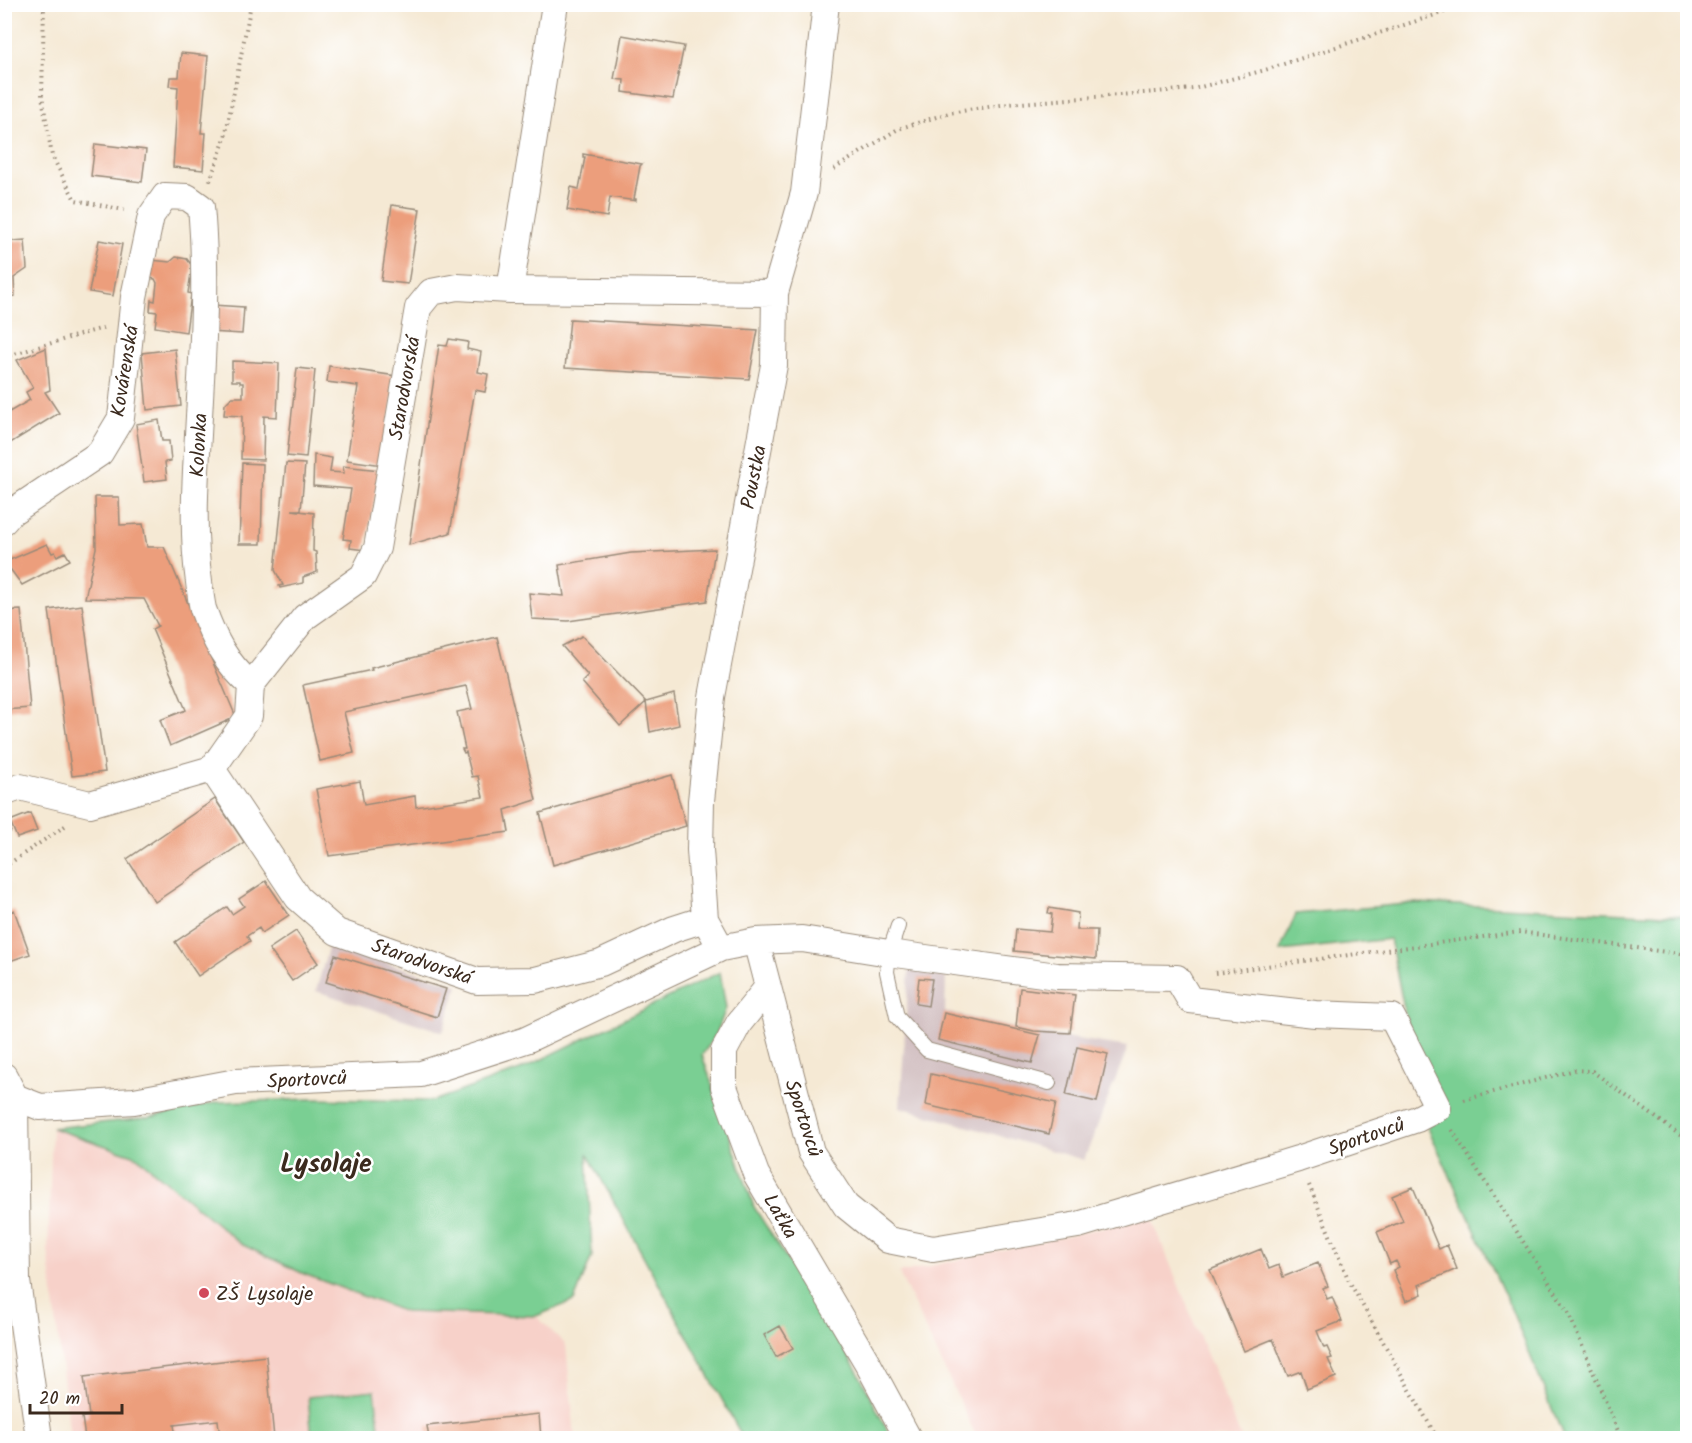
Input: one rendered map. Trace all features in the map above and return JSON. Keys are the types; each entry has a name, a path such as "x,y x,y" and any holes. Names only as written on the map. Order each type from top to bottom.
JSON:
{"street":[{"path":"510,290 555,4"},
{"name":"Poustka","path":"721,948 705,920 700,850 700,801 712,697 774,365 775,293 804,193 826,4"},
{"path":"151,216 165,196 194,202"},
{"name":"Kolonka","path":"194,202 205,262 203,356 195,476 195,556 203,607 219,647 234,670 251,685"},
{"name":"Kovárenská","path":"4,521 12,512 100,453 121,418 134,297 151,216"},
{"name":"Starodvorská","path":"251,685 305,617 363,576 377,548 418,308 431,292 457,287 510,290 775,293"},
{"path":"4,793 20,787 90,804 212,769 249,716 251,685"},
{"name":"Starodvorská","path":"212,769 298,898 337,932 477,981 535,980 601,963 674,929 705,920"},
{"name":"Sportovců","path":"10,1086 40,1107 134,1101 236,1082 422,1074 526,1040 721,948 776,938 802,939 1057,976 1177,978"},
{"name":"Sportovců","path":"756,941 811,1152 846,1206 888,1240 933,1249 1078,1225 1298,1159 1417,1119 1438,1108"},
{"path":"1177,978 1190,1000 1315,1014 1392,1017 1438,1108"},
{"name":"Laťka","path":"768,987 739,1023 724,1051 724,1087 756,1174 868,1364 908,1438"},
{"path":"10,1086 17,1281 39,1438"}],"lane":[{"path":"898,926 889,953 887,972 897,1017 927,1050 1049,1083"}],"path":[{"path":"44,4 42,96 52,156 75,200 151,216"},
{"path":"194,202 225,138 251,4"},
{"path":"804,193 829,172 898,129 949,113 1008,104 1193,89 1265,70 1469,4"},
{"path":"4,357 132,320"},
{"path":"4,867 73,821 90,804"},
{"path":"4,833 14,830"},
{"path":"1177,978 1520,932 1688,955"},
{"path":"1621,1438 1568,1312 1438,1108 1575,1070 1592,1071 1688,1141"},
{"path":"1298,1159 1349,1281 1437,1438"}],"shaded area":[{"path":"329,945 458,985 443,1032 316,991"},
{"path":"909,970 946,977 945,1012 1031,1032 1128,1047 1084,1160 900,1107"},
{"name":"ZŠ Lysolaje","path":"52,1128 136,1156 241,1244 304,1274 405,1312 536,1316 566,1345 575,1438 70,1438 48,1249"},
{"path":"1151,1217 1241,1438 977,1438 899,1273"}],"green space":[{"path":"1417,903 1687,916 1687,1438 1564,1438 1512,1311 1428,1128 1390,939 1280,951 1296,914"},
{"path":"720,972 726,1008 716,1035 702,1055 754,1207 858,1372 891,1438 743,1438 587,1153 592,1256 574,1301 536,1316 405,1312 304,1274 241,1244 136,1156 52,1128 147,1118 218,1102 312,1099 433,1101 520,1070"},
{"path":"375,1390 380,1438 312,1438 308,1397"}],"building":[{"path":"622,35 684,46 673,99 623,92 624,80 614,79"},
{"path":"181,53 208,56 201,133 206,133 203,170 173,167 178,87 169,86 170,77 179,77"},
{"path":"95,144 146,150 142,182 91,176"},
{"path":"583,154 642,164 634,199 636,201 610,197 607,217 567,210 571,187 579,189 585,157"},
{"path":"392,205 420,209 408,284 381,281"},
{"path":"4,236 8,236 13,241 25,240 27,269 14,278 15,296 4,297"},
{"path":"99,240 122,244 113,296 89,292"},
{"path":"176,257 187,259 192,266 186,332 155,327 157,312 150,311 151,300 155,301 157,283 155,279 148,278 151,260 170,262"},
{"path":"212,305 244,307 242,334 210,332"},
{"path":"570,319 758,330 749,379 565,368"},
{"path":"449,339 468,342 467,349 481,352 478,372 488,374 485,392 475,390 450,533 409,545 439,345 447,346"},
{"path":"46,348 50,390 45,392 59,413 4,447 4,415 30,400 26,392 33,388 17,360"},
{"path":"175,349 181,406 147,410 142,353"},
{"path":"232,361 279,363 277,417 264,416 263,460 241,459 242,416 224,415 225,404 232,397 243,397 243,383 232,381"},
{"path":"329,366 396,376 383,465 347,460 358,386 327,382"},
{"path":"297,368 315,370 306,458 287,456"},
{"path":"159,420 162,441 169,441 171,461 165,462 167,479 144,482 136,424"},
{"path":"314,455 332,458 330,472 344,473 343,466 380,470 365,550 350,548 351,540 343,539 351,489 313,486"},
{"path":"242,463 263,464 261,544 239,544"},
{"path":"286,463 305,464 301,510 292,510 314,513 313,551 316,552 317,572 303,577 303,583 280,588 279,586 283,585 275,570"},
{"path":"95,497 119,497 120,525 143,524 147,547 164,547 236,717 170,746 160,720 186,710 152,629 158,626 144,599 85,598 96,548"},
{"path":"47,544 52,553 55,552 57,556 65,552 70,560 22,585 5,562"},
{"path":"715,549 707,601 568,621 532,619 529,593 564,596 559,565 631,553"},
{"path":"82,605 105,772 72,776 49,610"},
{"path":"21,610 30,708 4,710 4,611"},
{"path":"582,636 646,702 620,726 582,682 588,676 562,646"},
{"path":"497,637 536,800 505,810 509,832 329,856 316,789 360,781 364,805 415,796 416,807 483,797 478,776 472,777 466,752 464,753 462,749 465,749 457,712 472,709 466,686 344,712 354,753 320,761 303,685 372,670 371,668"},
{"path":"674,694 679,725 650,732 646,702"},
{"path":"672,775 686,826 553,865 540,813"},
{"path":"215,799 244,842 155,902 127,859"},
{"path":"30,813 37,831 17,838 10,821"},
{"path":"266,881 289,915 262,933 259,928 247,936 250,941 198,976 175,942 227,907 232,914 244,906 239,899"},
{"path":"1049,908 1078,913 1077,930 1097,930 1096,959 1014,951 1016,929 1050,932 1052,914 1048,913"},
{"path":"14,910 30,954 4,963 4,914"},
{"path":"296,931 318,963 292,981 269,949"},
{"path":"335,955 446,989 437,1017 326,982"},
{"path":"919,978 932,979 928,1006 916,1004"},
{"path":"1020,988 1075,995 1070,1033 1034,1031 1016,1027"},
{"path":"944,1013 1040,1035 1032,1063 938,1040"},
{"path":"1077,1047 1108,1054 1097,1102 1066,1095"},
{"path":"931,1074 1056,1103 1049,1134 926,1105"},
{"path":"1413,1187 1439,1249 1447,1245 1457,1269 1419,1285 1422,1294 1406,1301 1393,1270 1399,1267 1396,1261 1390,1264 1377,1232 1403,1221 1392,1196"},
{"path":"1261,1249 1269,1269 1279,1265 1283,1277 1318,1263 1328,1286 1323,1288 1327,1299 1332,1297 1342,1321 1317,1331 1324,1348 1327,1347 1332,1358 1328,1359 1336,1377 1307,1389 1301,1371 1288,1376 1273,1339 1244,1351 1210,1270"},
{"path":"780,1326 793,1348 776,1357 764,1335"},
{"path":"266,1356 274,1438 220,1438 218,1420 174,1425 176,1438 85,1438 82,1417 89,1416 84,1377"},
{"path":"539,1414 541,1438 429,1438 427,1426"}],"place":[{"name":"ZŠ Lysolaje","path":"204,1293"}],"district":[{"name":"Lysolaje","path":"326,1163"}]}
